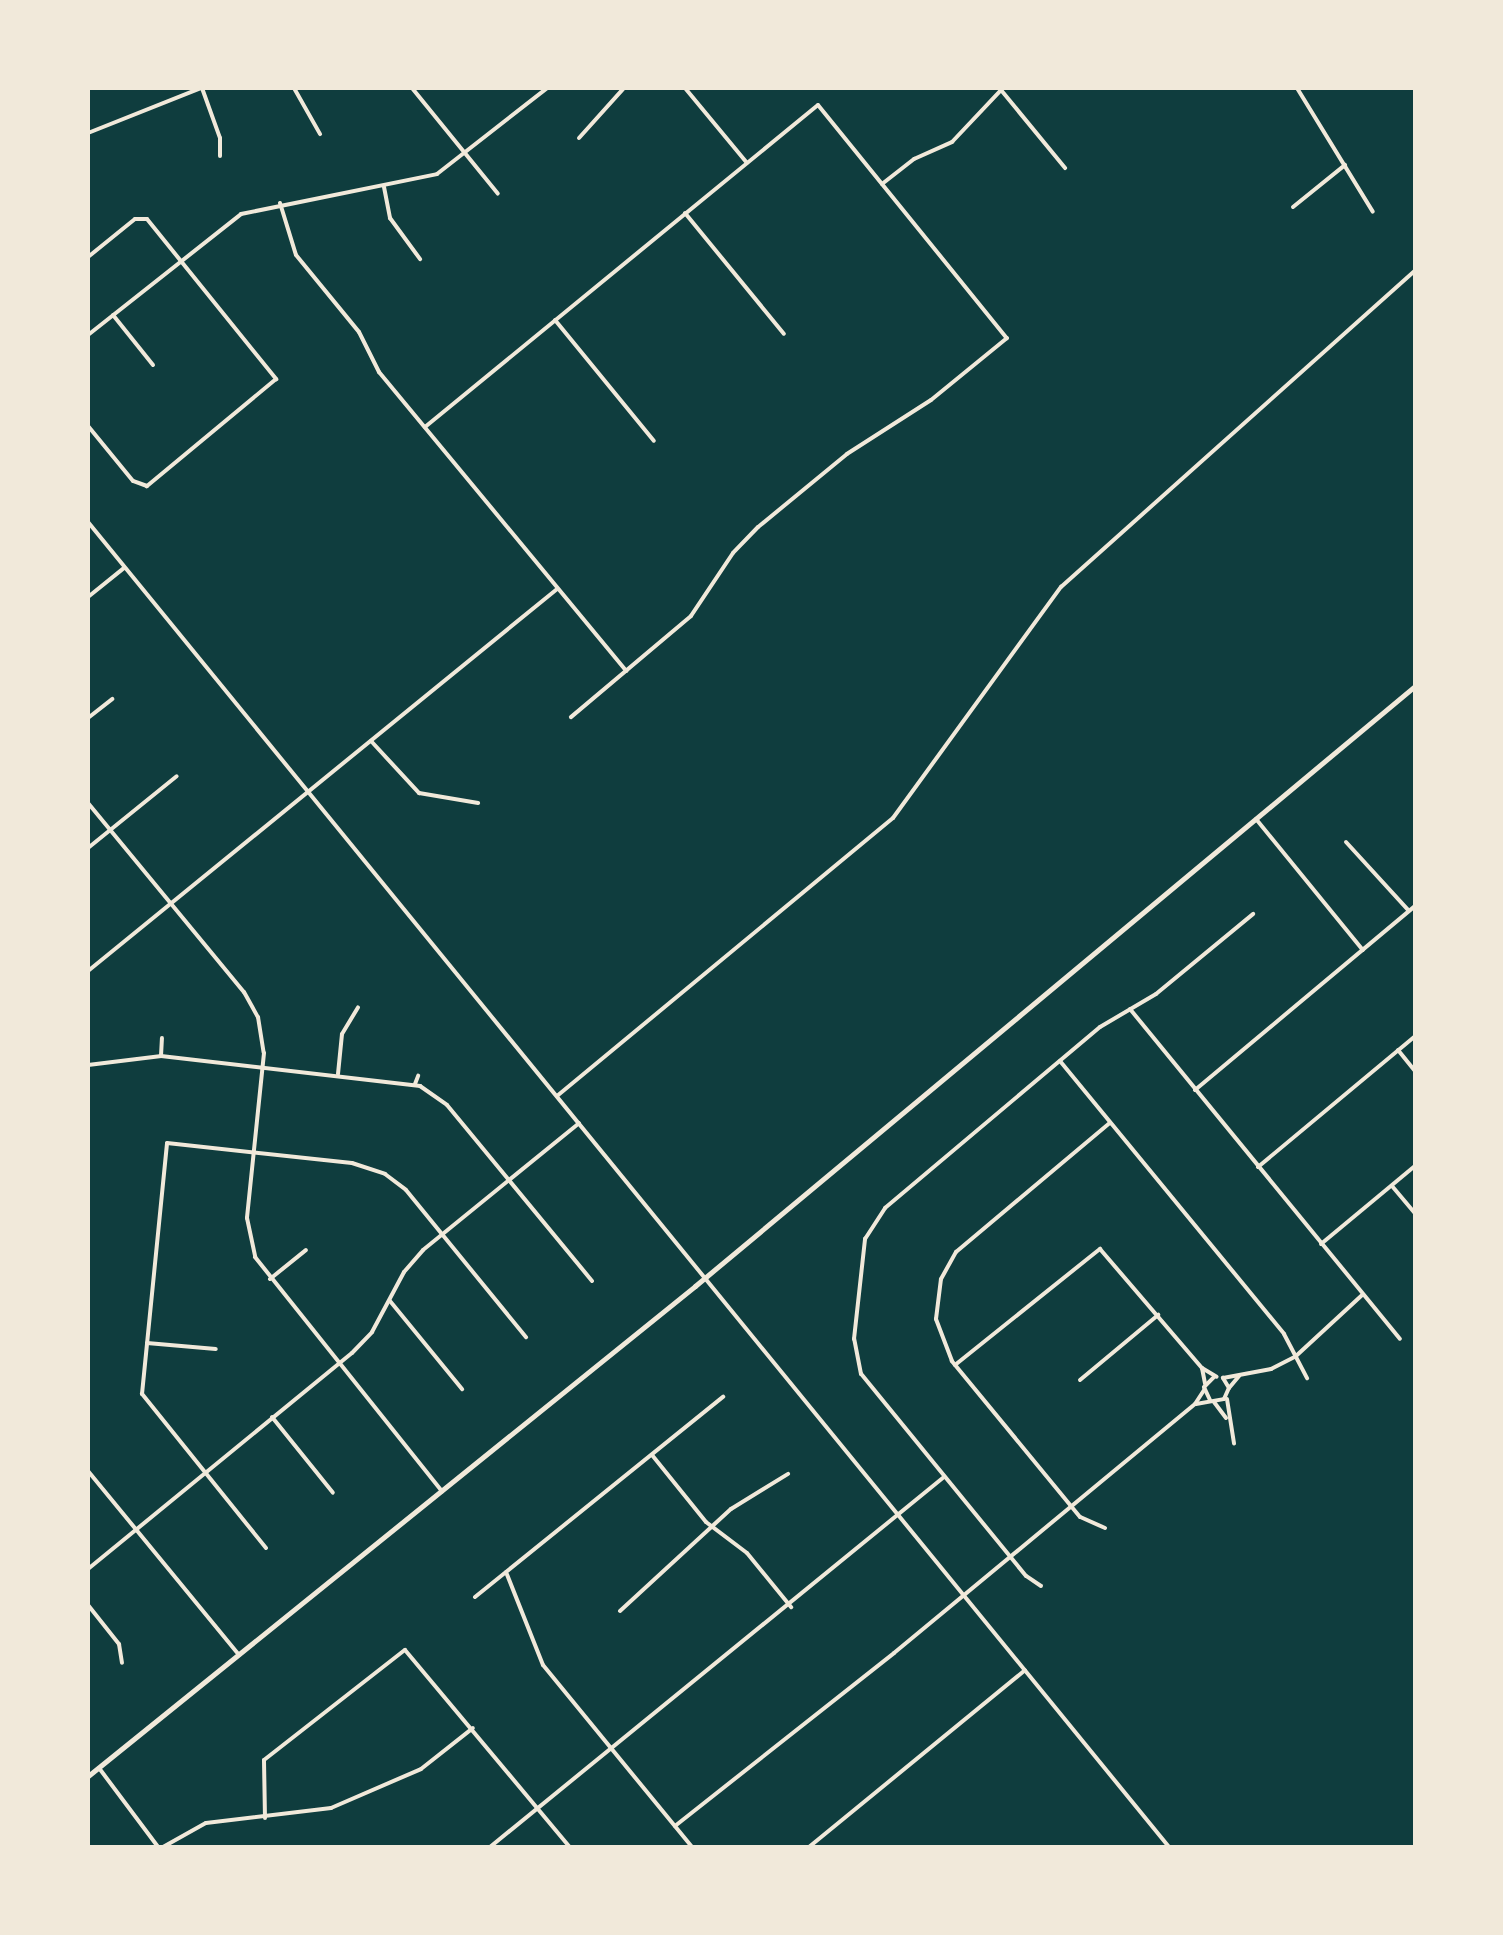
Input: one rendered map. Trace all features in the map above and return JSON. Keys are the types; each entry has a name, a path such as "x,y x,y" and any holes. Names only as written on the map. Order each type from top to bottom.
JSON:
{"main road":[{"path":"88,1776 706,1277 1415,686"}],"street":[{"path":"88,133 201,88 220,138 220,156"},
{"path":"294,88 320,134"},
{"path":"412,88 498,194"},
{"path":"88,335 241,214 280,203 384,187 437,174 467,154 547,88"},
{"path":"579,138 624,88"},
{"path":"685,88 747,163"},
{"path":"1297,88 1321,134 1345,165 1373,212"},
{"path":"882,184 914,159 952,142 1002,89 1065,168"},
{"path":"425,427 818,105 1007,338 931,400 847,454 758,527 733,553 691,616 571,717"},
{"path":"1293,207 1345,165"},
{"path":"384,187 390,218 420,259"},
{"path":"280,203 296,255 359,332 379,372 626,671"},
{"path":"685,213 784,334"},
{"path":"88,257 142,216 182,259 276,379 147,486 133,481 88,426"},
{"path":"557,1096 893,818 1061,587 1415,271"},
{"path":"113,315 153,365"},
{"path":"555,320 654,441"},
{"path":"88,522 1169,1847"},
{"path":"88,597 124,568"},
{"path":"88,971 557,589"},
{"path":"88,718 112,699"},
{"path":"371,741 419,793 478,803"},
{"path":"88,848 177,776"},
{"path":"88,803 254,1008 263,1036 248,1234 270,1279 442,1491"},
{"path":"1256,819 1363,950"},
{"path":"1346,842 1409,911"},
{"path":"1195,1090 1415,906"},
{"path":"1041,1586 1008,1555 858,1367 854,1339 865,1239 885,1208 1060,1061 1130,1009 1161,991 1253,914"},
{"path":"338,1074 342,1034 358,1007"},
{"path":"1130,1009 1400,1339"},
{"path":"1258,1167 1415,1036"},
{"path":"161,1056 162,1038"},
{"path":"1398,1050 1415,1071"},
{"path":"88,1065 161,1056 415,1084 447,1105 592,1281"},
{"path":"1060,1061 1296,1356 1307,1378"},
{"path":"415,1084 418,1076"},
{"path":"88,1569 361,1344 412,1262 579,1123"},
{"path":"1105,1528 1085,1521 1070,1505 955,1365 942,1345 936,1319 939,1287 951,1258 1110,1123"},
{"path":"266,1548 142,1394 167,1143 378,1170 406,1190 526,1337"},
{"path":"1321,1244 1415,1166"},
{"path":"1392,1186 1415,1213"},
{"path":"955,1365 1097,1249 1109,1255 1202,1368 1220,1378 1229,1388"},
{"path":"270,1279 306,1250"},
{"path":"1205,1384 1296,1356 1362,1295"},
{"path":"390,1301 462,1389"},
{"path":"1080,1380 1158,1315"},
{"path":"147,1343 216,1349"},
{"path":"675,1826 1195,1404 1204,1390 1202,1368"},
{"path":"1234,1443 1226,1418 1227,1397 1229,1388 1239,1376"},
{"path":"1204,1390 1226,1418"},
{"path":"475,1597 723,1397"},
{"path":"1195,1404 1227,1397"},
{"path":"272,1417 333,1493"},
{"path":"652,1455 712,1528 747,1553 791,1607"},
{"path":"88,1471 239,1655"},
{"path":"620,1611 712,1528 788,1474"},
{"path":"490,1847 791,1607 944,1477"},
{"path":"506,1572 537,1656 692,1847"},
{"path":"88,1605 119,1644 122,1663"},
{"path":"265,1818 264,1760 405,1650 570,1847"},
{"path":"809,1847 1025,1670"},
{"path":"99,1768 161,1847 201,1824 320,1812 412,1774 473,1728"}]}
